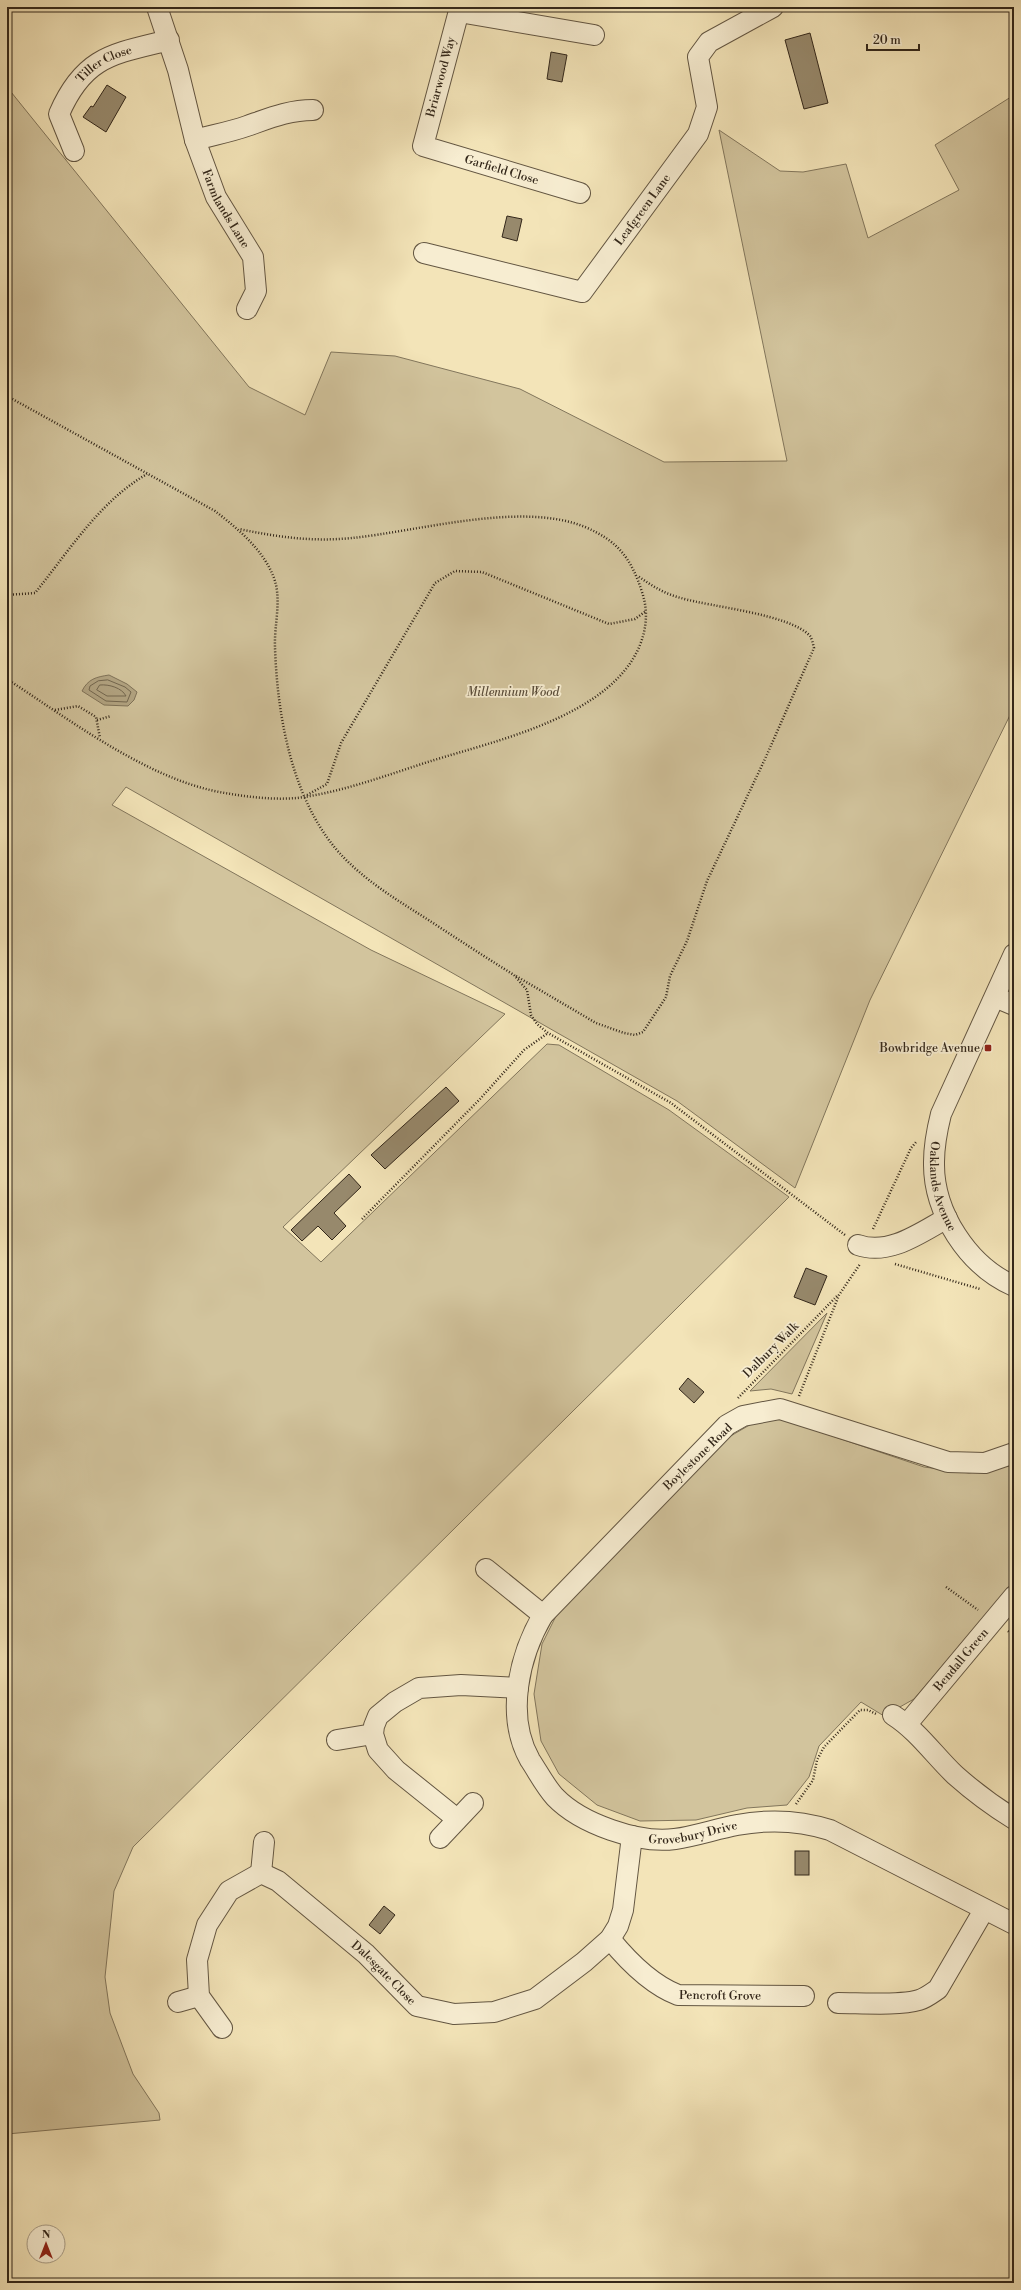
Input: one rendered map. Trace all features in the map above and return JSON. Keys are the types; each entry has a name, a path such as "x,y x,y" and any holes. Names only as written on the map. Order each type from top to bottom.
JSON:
{"street":[{"name":"Farmlands Lane","path":"157,7 169,40 196,140 216,197 254,257 262,275 247,308"},
{"name":"Leafgreen Lane","path":"424,253 582,292 698,134 707,107 698,58 709,42 773,7"},
{"path":"459,9 594,34"},
{"name":"Briarwood Way","path":"423,146 459,9"},
{"name":"Tiller Close","path":"74,151 52,113 78,80 91,66 123,51 169,40"},
{"path":"196,140 296,110 313,110"},
{"name":"Garfield Close","path":"423,146 580,193"},
{"name":"Oaklands Avenue","path":"1014,954 941,1114 936,1137 934,1163 940,1203 947,1218 964,1245 982,1266 1001,1281 1014,1286"},
{"path":"995,996 1014,1005"},
{"path":"863,1246 885,1248 917,1234 947,1218"},
{"name":"Boylestone Road","path":"543,1615 727,1425 743,1416 780,1409 948,1462 985,1463 1014,1453"},
{"path":"486,1569 543,1615"},
{"name":"Bendall Green","path":"900,1719 1014,1596"},
{"name":"Grovebury Drive","path":"543,1615 532,1634 523,1661 518,1688 518,1722 526,1752 546,1786 556,1798 578,1814 608,1829 632,1836 674,1840 736,1825 762,1821 809,1824 830,1830 1014,1924"},
{"path":"457,1819 396,1770 378,1750 373,1734 378,1716 395,1702 419,1688 461,1684 518,1688"},
{"path":"900,1719 955,1774 1014,1820"},
{"path":"337,1740 373,1734"},
{"path":"440,1838 473,1803"},
{"name":"Dalesgate Close","path":"261,1873 278,1882 366,1954 417,2006 454,2014 494,2012 535,1999 584,1962 610,1939 618,1926 623,1910 632,1836"},
{"path":"222,2028 199,1996 197,1960 207,1925 229,1890 261,1873 264,1842"},
{"path":"838,2003 893,2003 918,2001 928,1996 938,1989 984,1910"},
{"name":"Pencroft Grove","path":"610,1939 623,1954 664,1990 678,1995 804,1996"},
{"path":"178,2002 199,1996"}],"path":[{"path":"7,396 215,511 238,528 267,564 274,579 277,596 275,646 279,697 295,768 305,796 324,832 348,862 366,879 514,975 596,1023 624,1033 635,1035 642,1032 666,997 670,976 687,941 707,881 765,759 814,648 810,637 800,629 758,614 682,598 658,590 637,576"},
{"path":"7,595 35,593 109,502 126,486 147,474"},
{"path":"7,679 152,769 191,785 250,797 281,798 305,796 333,791 509,737 583,706 617,680 634,659 645,632 647,605 635,569 612,541 584,527 553,518 516,516 352,538 316,540 283,538 238,528"},
{"path":"305,796 328,784 341,743 435,583 455,572 482,572 609,624 635,619 646,611"},
{"path":"55,710 78,706 96,717 100,738"},
{"path":"97,720 111,716"},
{"path":"514,975 527,990 534,1019 548,1033 671,1103 863,1246 866,1256 839,1295 798,1399 796,1413"},
{"path":"362,1219 480,1099 524,1050 548,1033"},
{"path":"863,1246 869,1238 911,1148 921,1136"},
{"path":"888,1262 984,1290"},
{"name":"Dalbury Walk","path":"727,1425 739,1395 839,1295"},
{"path":"946,1588 994,1619"},
{"path":"790,1822 792,1809 813,1780 817,1760 824,1747 860,1710 868,1710 880,1717 900,1719"}],"green space":[{"name":"Millennium Wood","path":"7,87 249,387 305,415 331,352 395,356 520,389 664,462 787,461 719,130 780,171 803,172 846,164 868,238 959,190 935,145 1014,95 1014,707 870,1000 795,1188 677,1101 126,787 112,805 371,950 505,1014 283,1227 321,1262 547,1044 559,1045 669,1110 789,1197 133,1847 114,1891 105,1977 110,2013 133,2074 159,2113 160,2120 7,2134"},
{"path":"827,1313 792,1394 771,1389 750,1391"},
{"path":"779,1418 924,1467 969,1473 1014,1465 1014,1581 914,1699 884,1716 861,1702 819,1746 809,1777 787,1805 747,1808 696,1820 640,1821 597,1805 559,1774 541,1741 534,1694 542,1644 556,1616 722,1441 753,1423"}],"water":[{"path":"109,675 127,684 137,692 134,700 128,706 104,705 82,691 84,687 93,679"}],"building":[{"path":"810,33 828,103 804,109 785,40"},
{"path":"551,52 567,55 562,82 547,79"},
{"path":"107,85 126,97 106,132 83,117 91,106 93,107"},
{"path":"507,216 522,219 517,241 502,237"},
{"path":"446,1087 459,1101 385,1169 371,1155"},
{"path":"349,1174 361,1187 334,1213 346,1226 332,1240 318,1226 302,1241 291,1230"},
{"path":"806,1268 827,1276 815,1305 794,1297"},
{"path":"688,1378 704,1392 694,1403 679,1389"},
{"path":"795,1851 809,1851 809,1875 795,1875"},
{"path":"384,1906 395,1915 380,1934 369,1925"}],"place":[{"name":"Bowbridge Avenue","path":"988,1048"}]}
